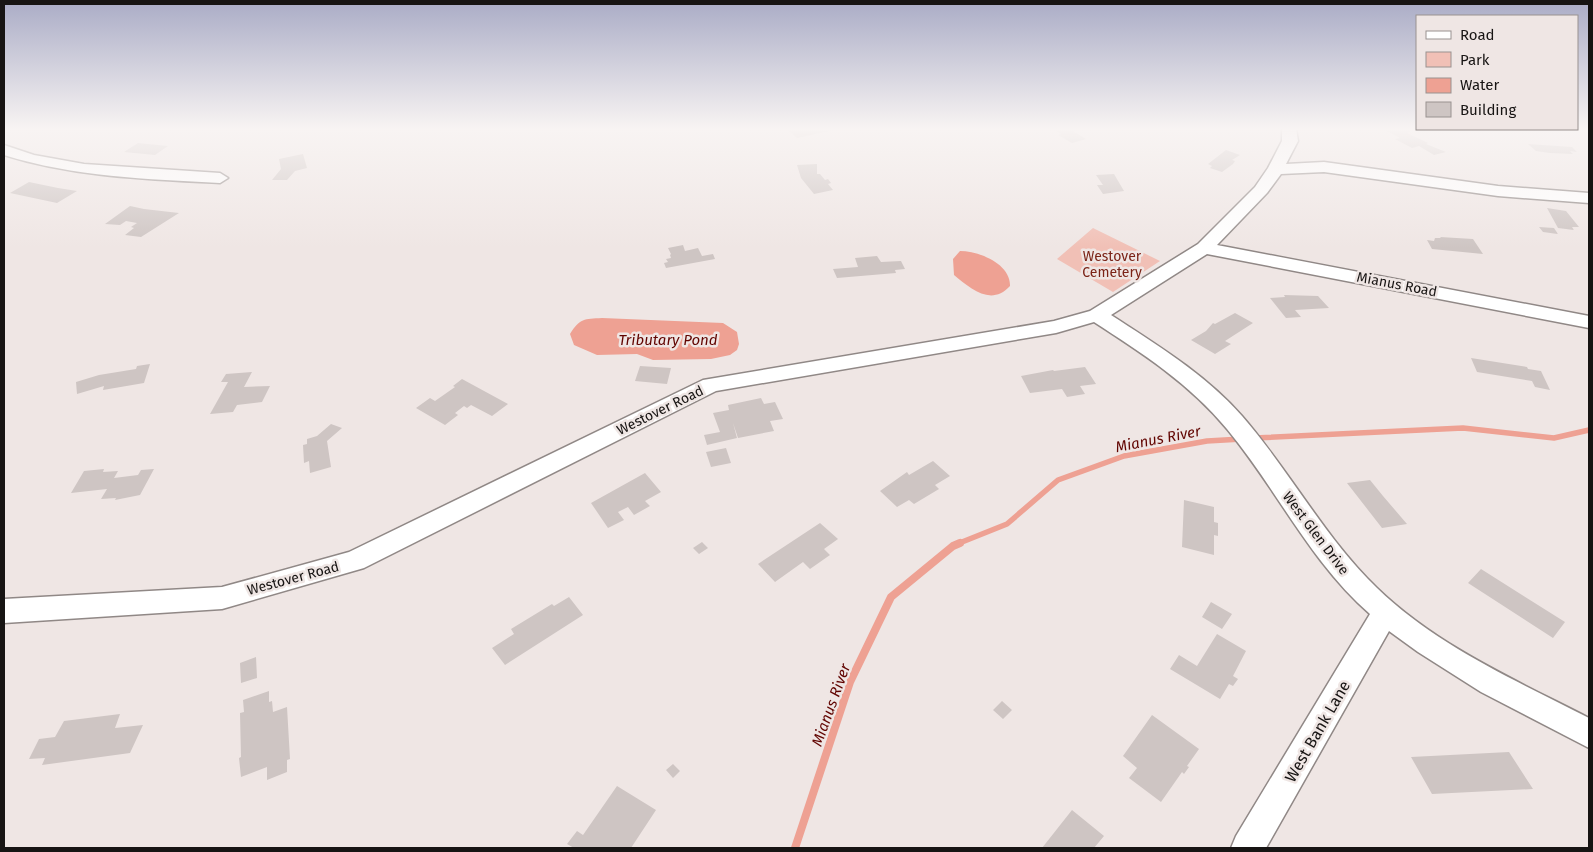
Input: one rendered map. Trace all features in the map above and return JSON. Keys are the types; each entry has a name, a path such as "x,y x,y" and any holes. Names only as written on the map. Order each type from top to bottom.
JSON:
{"street":[{"path":"92,169 112,172 220,178"},
{"path":"1276,169 1282,169"},
{"name":"Westover Road","path":"4,612 222,598 354,561 710,385 1056,327 1097,315 1204,248 1261,190 1276,169"},
{"path":"1337,169 1498,191 1589,198"},
{"name":"Mianus Road","path":"1204,248 1589,322"},
{"name":"West Glen Drive","path":"1097,315 1182,372 1233,421 1343,572 1385,613 1466,668 1589,734"},
{"name":"West Bank Lane","path":"1248,848 1385,613"}],"green space":[{"name":"Westover Cemetery","path":"1093,228 1160,261 1113,292 1057,259"}],"water":[{"path":"960,251 976,253 1000,265 1009,278 1010,286 1003,292 995,295 988,295 974,290 954,275 953,259"},
{"name":"Tributary Pond","path":"587,319 723,323 737,332 739,344 737,350 730,355 711,359 653,360 637,354 597,355 574,345 570,334 580,322"}],"building":[{"path":"281,169 304,169 295,171 287,180 272,180"},
{"path":"798,169 817,169 817,174 820,174 825,180 828,179 831,183 828,184 833,190 814,194 801,178"},
{"path":"1212,169 1226,169 1222,172"},
{"path":"1114,174 1124,191 1103,194 1097,185 1103,185 1096,175"},
{"path":"29,182 77,191 57,203 10,193"},
{"path":"130,206 179,213 141,237 125,235 137,223 126,221 120,225 105,224"},
{"path":"1547,208 1566,211 1579,227 1572,227 1574,230 1558,228"},
{"path":"1539,227 1554,228 1558,234 1543,232"},
{"path":"1435,238 1473,239 1483,254 1432,249 1427,240 1434,241"},
{"path":"683,245 685,251 698,248 702,256 713,254 715,259 666,268 664,263 668,262 666,259 671,258 668,248"},
{"path":"877,256 881,262 901,261 905,269 895,270 896,273 837,278 833,269 858,267 855,258"},
{"path":"1284,295 1318,296 1329,308 1295,310 1301,317 1286,318 1270,298 1285,297"},
{"path":"1235,313 1253,323 1225,341 1231,344 1215,354 1191,340 1206,331 1213,323 1215,324"},
{"path":"1471,358 1541,371 1550,390 1535,387 1532,381 1477,372"},
{"path":"150,364 144,383 103,390 104,386 77,394 76,382 99,375 136,369 137,366"},
{"path":"640,366 671,368 667,384 635,381"},
{"path":"1085,367 1096,384 1080,386 1085,394 1067,397 1062,389 1030,393 1021,376 1053,370"},
{"path":"252,372 244,387 270,386 262,402 237,405 233,412 210,414 228,382 221,382 226,374"},
{"path":"462,379 508,404 492,416 471,405 467,408 464,406 455,413 458,415 445,425 416,408 430,398 435,401 455,387 453,386"},
{"path":"761,398 764,404 775,402 783,419 770,421 774,431 738,438 733,423 737,438 707,445 704,435 720,432 713,413 729,410 728,405"},
{"path":"331,424 342,428 327,441 331,467 310,473 309,461 304,463 303,445 307,444 307,439 317,436"},
{"path":"726,448 731,463 711,467 706,452"},
{"path":"933,461 950,476 935,485 939,489 914,504 909,500 897,507 880,491 907,472 909,475"},
{"path":"104,469 103,472 118,471 114,478 138,475 141,470 154,469 140,495 115,500 116,498 101,499 107,489 71,493 84,471"},
{"path":"645,473 661,492 645,501 650,506 634,515 628,507 618,512 624,520 608,528 591,503"},
{"path":"1370,480 1407,524 1382,528 1347,483"},
{"path":"1184,500 1214,507 1214,522 1218,523 1218,536 1214,535 1214,555 1182,547"},
{"path":"820,523 838,539 824,549 830,555 810,569 803,562 775,582 758,564"},
{"path":"702,542 708,548 699,554 693,548"},
{"path":"1481,569 1565,622 1553,638 1468,583"},
{"path":"569,597 583,615 505,665 492,648 514,634 511,629 552,604 554,606"},
{"path":"1211,602 1232,614 1222,629 1202,617"},
{"path":"1217,634 1246,651 1233,676 1238,679 1233,686 1229,684 1220,699 1170,669 1179,655 1197,666"},
{"path":"256,657 257,678 241,683 240,663"},
{"path":"269,691 269,702 272,701 273,712 287,707 290,759 287,760 287,772 267,780 267,767 241,777 239,758 241,757 240,713 244,712 243,700"},
{"path":"1002,701 1012,710 1003,719 993,710"},
{"path":"120,714 115,728 143,725 130,753 42,765 45,758 29,759 39,739 55,737 64,721"},
{"path":"1152,715 1199,749 1187,766 1189,767 1184,774 1182,772 1161,802 1129,778 1137,768 1123,756"},
{"path":"1509,752 1533,789 1432,794 1411,757"},
{"path":"673,764 680,771 673,778 666,770"},
{"path":"617,786 656,810 631,848 574,848 567,844 577,831 583,835"},
{"path":"1072,810 1104,836 1094,848 1042,848"}],"waterway":[{"name":"Mianus River","path":"1254,438 1463,428 1554,438 1589,430"},
{"name":"Mianus River","path":"957,544 1007,524 1058,480 1124,456 1207,441 1242,439"},
{"name":"Mianus River","path":"795,848 850,682 891,597 953,546 960,543"}]}
